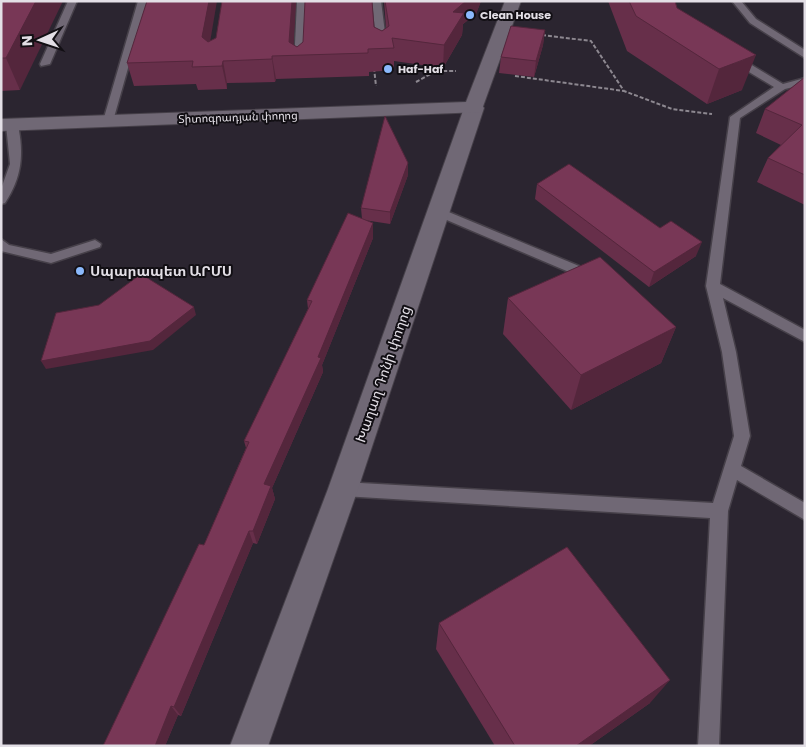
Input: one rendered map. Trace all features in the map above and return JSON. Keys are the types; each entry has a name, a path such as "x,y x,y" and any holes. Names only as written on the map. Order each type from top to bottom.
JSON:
{"street":[{"name":"Խաղաղ Դոնի փողոց","path":"249,746 343,489 474,108 513,1"},
{"name":"Տիտոգրադյան փողոց","path":"7,125 474,108"}],"lane":[{"path":"45,64 73,1"},
{"path":"108,121 143,1"},
{"path":"299,65 302,1"},
{"path":"376,1 382,50"},
{"path":"736,1 753,22 805,55"},
{"path":"722,52 781,87"},
{"path":"708,746 719,511 742,436 729,352 713,286 735,117 781,87 805,81"},
{"path":"1,200 11,183 18,153 7,125"},
{"path":"1,170 14,169"},
{"path":"439,212 574,269"},
{"path":"1,243 5,248 51,259 95,244"},
{"path":"713,286 805,337"},
{"path":"732,469 805,512"},
{"path":"343,489 719,511"}],"path":[{"path":"503,30 592,41 624,91"},
{"path":"487,72 624,91 672,109 735,117"}],"building":[{"path":"1,1 36,1 6,58 1,58"},
{"path":"147,1 209,1 202,37 208,42 216,38 222,1 292,1 289,42 297,47 303,42 305,1 372,1 374,27 382,31 389,26 385,1 466,1 453,12 464,13 444,45 392,38 394,48 368,49 368,53 272,56 272,59 223,61 222,66 192,67 193,61 127,63"},
{"path":"629,1 675,1 677,8 756,55 719,69 636,16"},
{"path":"511,26 545,30 536,61 501,57"},
{"path":"805,77 805,175 768,158 802,125 765,109"},
{"path":"385,116 408,163 390,212 361,208"},
{"path":"569,164 660,228 671,221 702,242 654,272 537,184"},
{"path":"348,213 373,223 318,357 321,358 264,484 271,486 253,531 249,531 174,707 171,706 155,746 103,746 199,544 204,545 249,442 244,441 312,301 307,300"},
{"path":"600,257 676,327 581,375 508,298"},
{"path":"141,274 194,307 150,341 41,361 56,313 99,305"},
{"path":"567,547 670,680 576,746 515,746 439,623"}],"place":[{"name":"Clean House","path":"470,15"},
{"name":"Haf-Haf","path":"388,69"},
{"name":"Սպարապետ ԱՐՄՍ","path":"80,271"}]}
